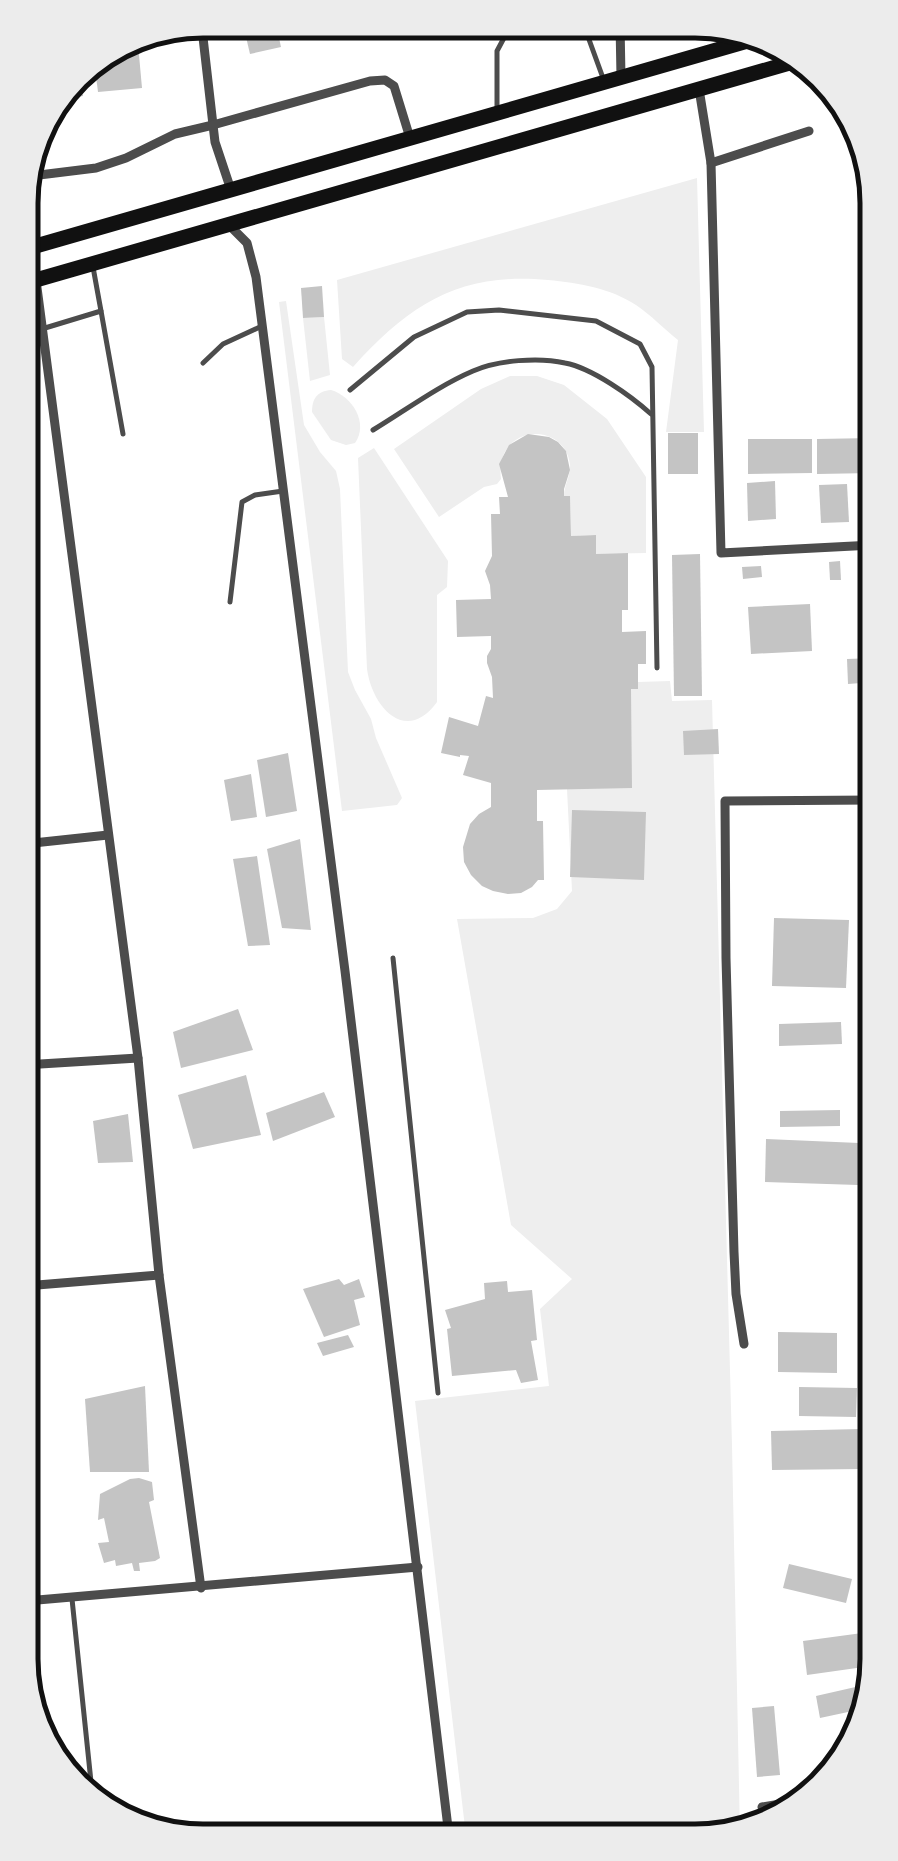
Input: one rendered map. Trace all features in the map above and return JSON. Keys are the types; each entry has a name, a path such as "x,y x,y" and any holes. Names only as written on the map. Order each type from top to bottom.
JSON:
{"highway":[{"path":"38,245 739,44"},
{"path":"38,279 786,64"}],"street":[{"path":"203,38 215,142 231,190"},
{"path":"612,80 618,38"},
{"path":"41,175 96,168 176,134 370,81 385,80 394,86 410,138"},
{"path":"699,90 711,163 721,553 861,546"},
{"path":"711,163 809,131"},
{"path":"230,226 247,243 256,276 449,1824"},
{"path":"38,310 44,329 138,1058 159,1275 201,1588"},
{"path":"744,1344 734,1252 726,800 861,800"},
{"path":"38,842 108,835"},
{"path":"38,1064 138,1058"},
{"path":"38,1285 159,1275"},
{"path":"38,1601 418,1567"},
{"path":"762,1806 773,1804"}],"lane":[{"path":"497,113 497,51 504,38"},
{"path":"589,38 612,80"},
{"path":"92,264 123,434"},
{"path":"350,390 414,337 467,312 499,310 596,321 640,344 652,367 657,668"},
{"path":"38,331 101,311"},
{"path":"204,363 222,344 262,326"},
{"path":"373,430 473,371 492,364 528,361 567,363 632,396 652,414"},
{"path":"230,602 242,502 255,495 283,491"},
{"path":"393,958 438,1393"},
{"path":"72,1598 91,1780"}],"shaded area":[{"path":"697,178 704,432 666,432 678,340 626,299 583,285 517,279 463,287 417,309 353,367 342,359 337,280"},
{"path":"286,301 304,425 336,471 340,489 348,672 402,798 397,805 342,811 279,302"},
{"path":"324,317 330,375 310,381 303,318"},
{"path":"510,376 537,376 564,385 607,419 646,477 646,553 596,554 595,535 571,536 570,497 564,496 570,464 565,450 544,435 518,438 508,447 497,484 484,487 439,517 394,449 481,389"},
{"path":"331,390 346,398 356,411 360,427 355,443 346,445 331,440 312,412 316,396"},
{"path":"374,448 448,561 447,587 437,595 437,702 414,720 392,716 383,707 367,669 358,458"},
{"path":"670,681 672,701 712,700 740,1817 696,1824 465,1824 415,1401 549,1386 540,1309 572,1279 511,1225 457,919 533,918 557,909 572,891 567,789 631,689 638,688 638,682"}],"building":[{"path":"246,38 279,38 281,47 250,54"},
{"path":"139,51 142,88 98,92 96,77"},
{"path":"322,286 324,317 303,318 301,288"},
{"path":"668,433 698,433 698,474 668,474"},
{"path":"528,434 549,437 566,451 570,470 564,496 570,496 571,536 596,535 596,554 628,553 628,610 622,610 622,632 646,631 646,664 638,664 638,689 631,689 632,788 537,790 537,821 543,821 544,880 521,893 508,894 482,886 464,862 463,847 470,824 491,807 491,783 463,775 469,756 441,753 449,717 478,726 486,696 493,698 487,663 491,636 457,637 456,600 491,599 485,571 492,556 491,514 500,514 499,497 508,497 499,464 509,445"},
{"path":"861,438 861,473 817,474 817,439"},
{"path":"748,439 812,439 812,473 748,474"},
{"path":"775,481 776,519 748,521 747,483"},
{"path":"847,484 849,522 821,523 819,485"},
{"path":"700,554 702,696 674,696 672,555"},
{"path":"840,561 841,580 830,580 829,562"},
{"path":"761,566 762,577 743,579 742,567"},
{"path":"810,604 812,651 751,654 748,607"},
{"path":"861,658 861,683 848,684 847,659"},
{"path":"718,729 719,754 684,755 683,731"},
{"path":"288,753 297,811 266,817 257,760"},
{"path":"251,774 257,817 231,821 224,780"},
{"path":"572,810 646,812 644,880 570,877"},
{"path":"300,839 311,930 282,928 267,849"},
{"path":"257,856 270,945 248,946 233,859"},
{"path":"774,918 849,920 846,988 772,986"},
{"path":"238,1009 253,1050 181,1068 173,1032"},
{"path":"841,1022 842,1044 779,1046 779,1024"},
{"path":"246,1075 261,1135 193,1149 178,1095"},
{"path":"324,1092 335,1117 273,1141 266,1113"},
{"path":"840,1110 840,1126 780,1127 780,1111"},
{"path":"128,1114 133,1162 98,1163 93,1121"},
{"path":"766,1139 859,1143 858,1185 765,1182"},
{"path":"339,1279 344,1285 359,1279 365,1297 354,1300 360,1325 324,1337 303,1289"},
{"path":"507,1281 508,1292 532,1290 537,1340 531,1341 538,1380 521,1383 516,1370 452,1376 447,1329 451,1328 445,1310 485,1299 484,1283"},
{"path":"778,1332 837,1333 837,1373 778,1372"},
{"path":"348,1335 354,1347 323,1356 317,1343"},
{"path":"145,1386 149,1472 90,1472 85,1399"},
{"path":"799,1387 857,1388 856,1417 799,1416"},
{"path":"860,1429 860,1469 772,1470 771,1431"},
{"path":"139,1478 152,1482 154,1500 149,1502 160,1558 139,1563 140,1571 134,1571 132,1563 104,1563 98,1543 109,1542 104,1518 98,1520 100,1494"},
{"path":"789,1564 852,1579 846,1603 783,1588"},
{"path":"860,1633 860,1668 807,1675 803,1641"},
{"path":"858,1687 852,1711 820,1718 816,1696"},
{"path":"774,1706 780,1775 757,1777 752,1708"}]}
